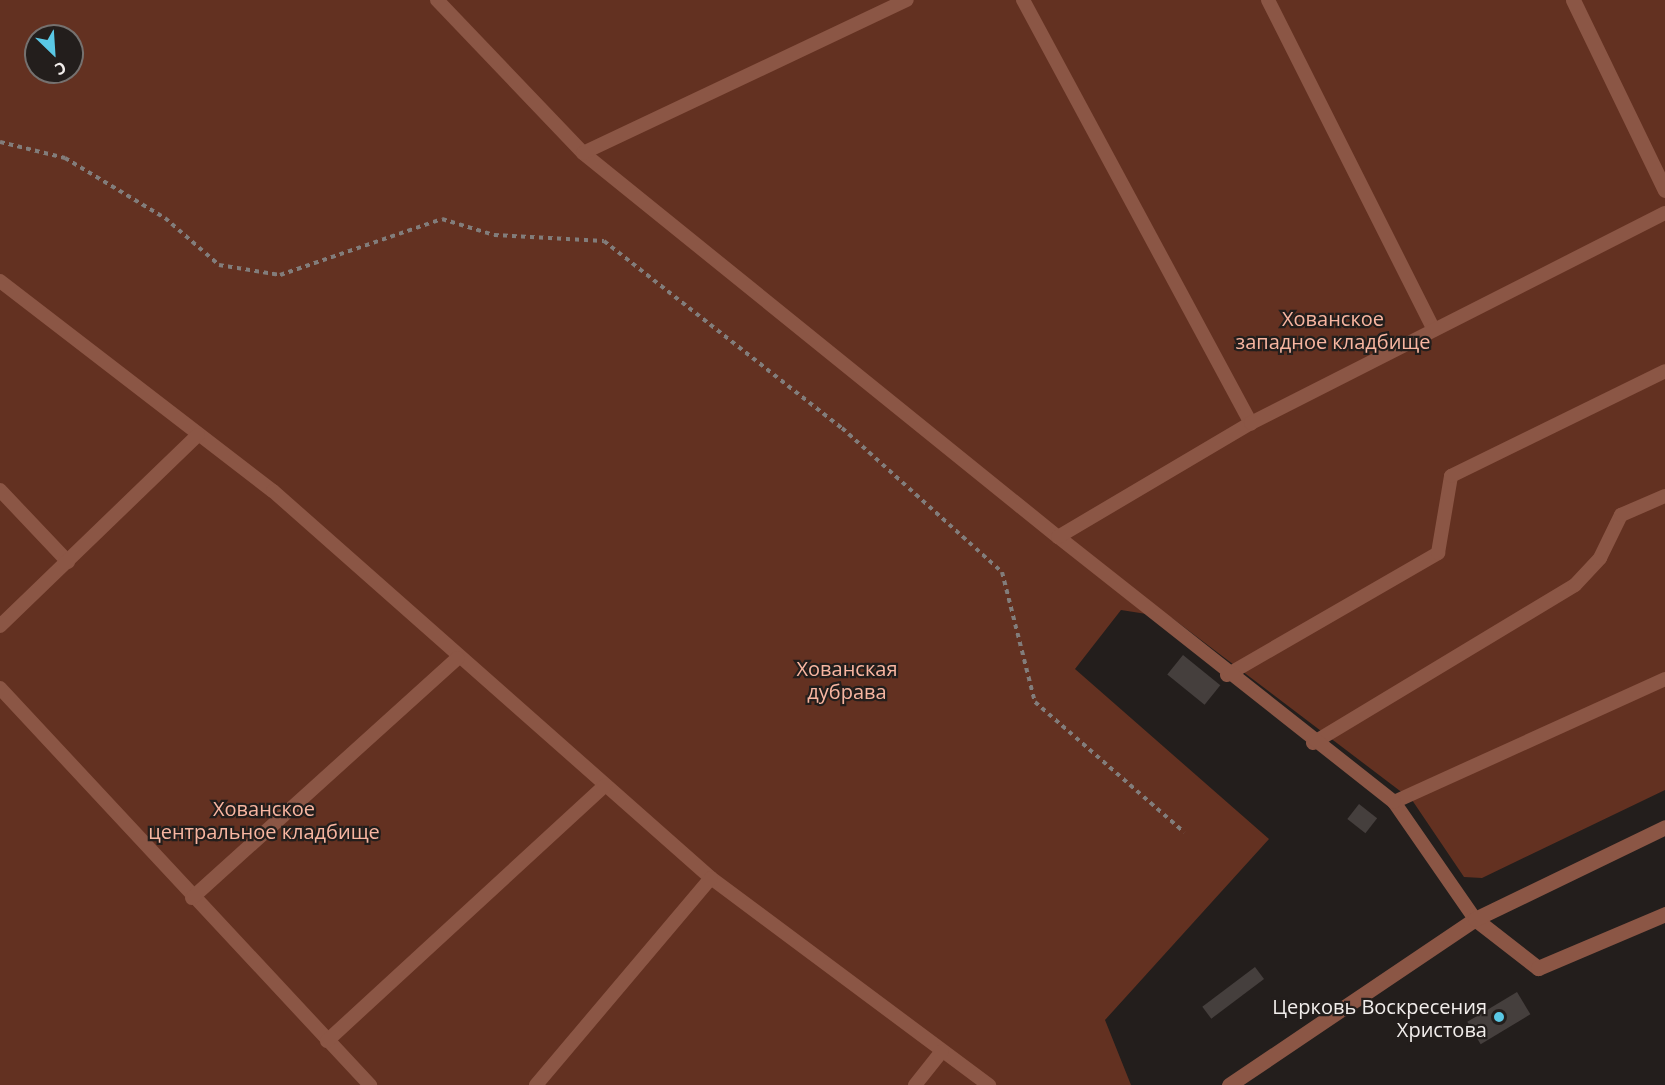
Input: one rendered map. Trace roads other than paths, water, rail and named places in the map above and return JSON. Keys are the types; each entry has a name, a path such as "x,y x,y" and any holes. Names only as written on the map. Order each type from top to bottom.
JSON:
{"street":[{"path":"1573,0 1665,190"},
{"path":"1229,1085 1475,919 1665,827"},
{"path":"1475,919 1538,968 1665,914"}],"lane":[{"path":"437,0 583,153 1227,675 1313,743 1394,802 1475,919"},
{"path":"583,153 907,0"},
{"path":"1023,0 1251,423"},
{"path":"1268,0 1434,330"},
{"path":"1058,537 1251,423 1665,213"},
{"path":"0,281 198,435 273,490 458,658 711,878 989,1085"},
{"path":"1227,675 1438,553 1451,476 1665,371"},
{"path":"0,626 198,435"},
{"path":"0,490 68,562"},
{"path":"1313,743 1575,585 1600,558 1621,514 1665,496"},
{"path":"192,898 458,658"},
{"path":"1394,802 1665,679"},
{"path":"0,688 192,898 370,1085"},
{"path":"327,1041 604,785"},
{"path":"536,1085 711,878"},
{"path":"915,1085 942,1051"}],"place":[{"name":"Церковь Воскресения Христова","path":"1499,1017"}],"park label":[{"name":"Хованское западное кладбище","path":"1333,330"},
{"name":"Хованская дубрава","path":"847,680"},
{"name":"Хованское центральное кладбище","path":"264,820"}]}
